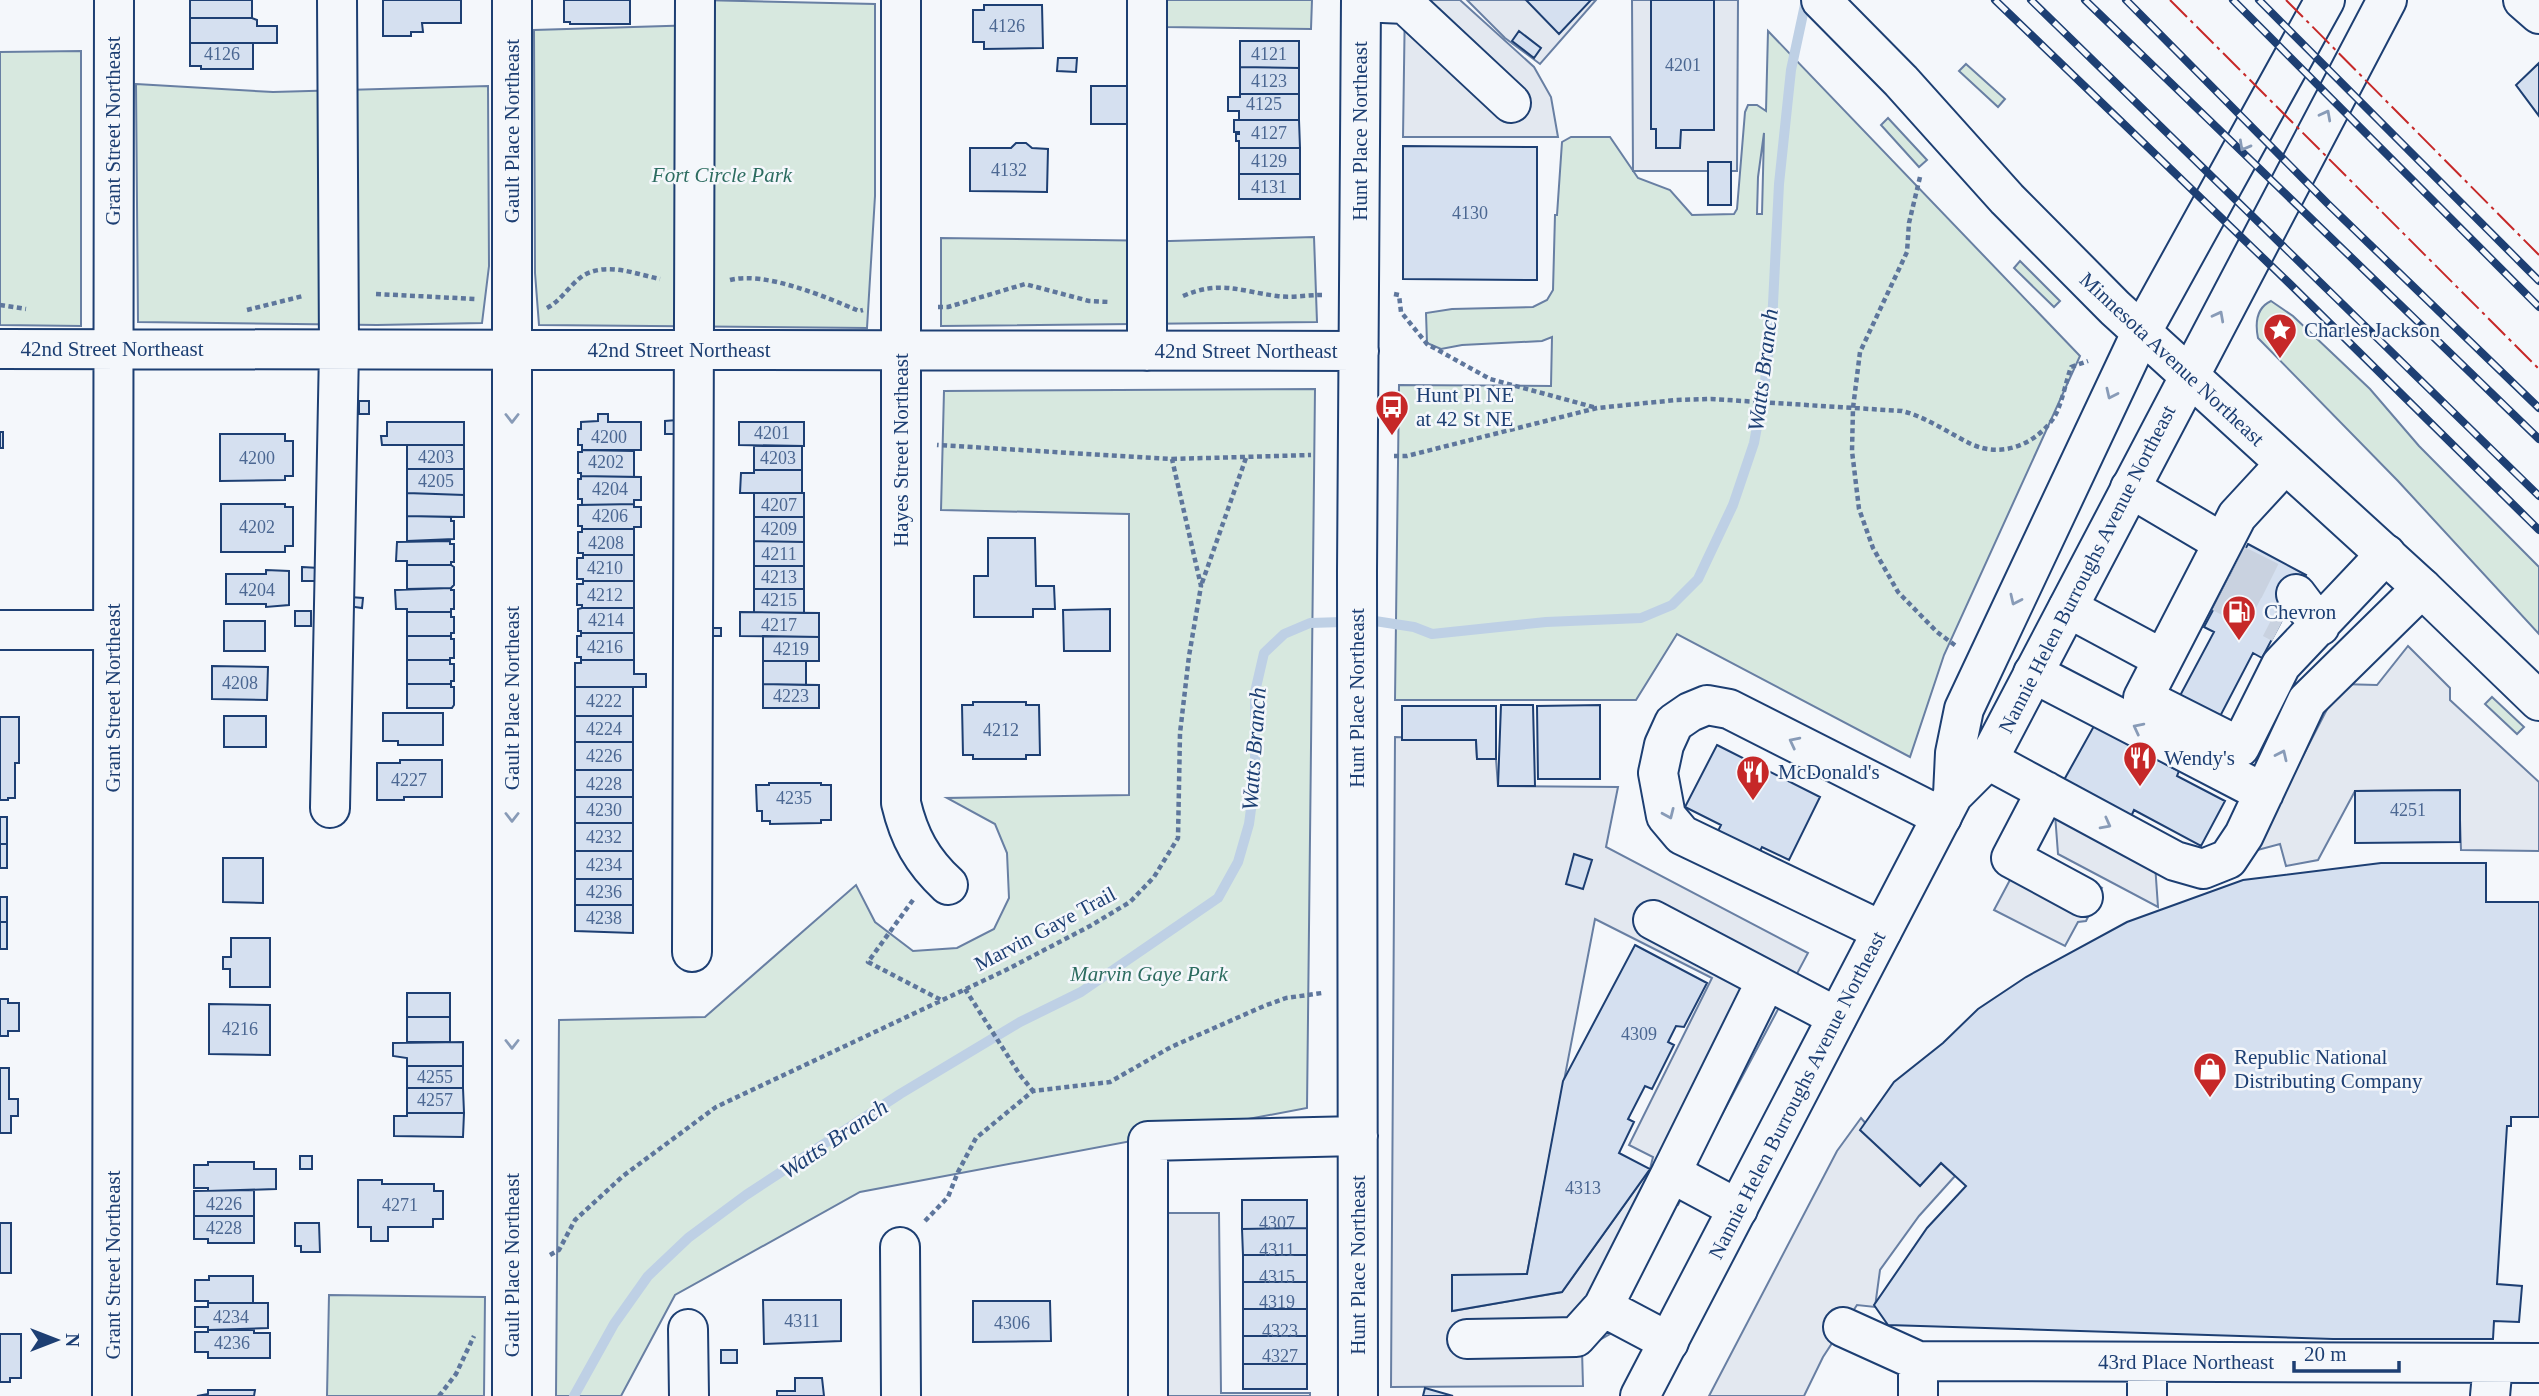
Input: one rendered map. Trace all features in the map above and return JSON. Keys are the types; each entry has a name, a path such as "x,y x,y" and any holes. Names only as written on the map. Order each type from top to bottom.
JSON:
{"street":[{"name":"Grant Street Northeast","path":"112,1396 114,0"},
{"path":"330,808 339,350 337,0"},
{"name":"Gault Place Northeast","path":"512,0 512,1396"},
{"path":"692,952 695,0"},
{"name":"Hayes Street Northeast","path":"901,0 901,803 912,840 941,878"},
{"path":"1147,0 1147,351"},
{"name":"Nannie Helen Burroughs Avenue Northeast","path":"1947,806 1964,709 2141,333 2325,0"},
{"name":"Nannie Helen Burroughs Avenue Northeast","path":"1640,1396 1947,806 1988,760 2387,0"},
{"path":"2523,0 2539,14"},
{"path":"1361,1 1405,4 1511,103"},
{"name":"Hunt Place Northeast","path":"1358,1396 1357,572 1361,1"},
{"name":"Minnesota Avenue Northeast","path":"1832,11 1901,81 2007,199 2141,333 2386,554 2539,701"},
{"name":"42nd Street Northeast","path":"0,349 1359,351"},
{"path":"2285,464 2237,516 2224,570 2163,659 2143,698 2240,747 2281,665 2296,613 2386,554"},
{"path":"2130,488 2224,570"},
{"path":"1988,760 2175,861 2203,869 2228,859 2244,835 2307,701 2422,588"},
{"path":"2068,608 2163,659"},
{"path":"0,630 113,630"},
{"path":"2034,673 2264,793"},
{"path":"1882,931 1682,835 1666,816 1658,773 1664,745 1674,723 1707,705 1729,709 1947,806"},
{"path":"2046,791 2011,858 2083,897"},
{"path":"1653,920 1837,1017"},
{"path":"1466,1339 1576,1337 1603,1307 1766,981"},
{"path":"1148,1396 1148,1140 1358,1136"},
{"path":"1671,1173 1738,1209"},
{"path":"900,1247 901,1396"},
{"path":"1603,1307 1669,1342"},
{"path":"1843,1327 1918,1378"},
{"path":"688,1329 689,1396"},
{"name":"43rd Place Northeast","path":"1918,1378 2492,1380 2539,1363"}],"path":[{"path":"1920,177 1909,223 1907,252 1860,352 1853,408 1852,451 1859,509 1873,548 1898,592 1937,632 1956,646"},
{"path":"1389,294 1399,295 1401,313 1427,344 1490,379 1597,408"},
{"path":"1408,456 1597,408 1711,399 1914,414 1975,446 1992,450 2014,449 2027,444 2054,418 2071,367 2098,358 2141,333"},
{"path":"901,449 936,445 1172,459 1311,455"},
{"path":"1201,586 1247,456"},
{"name":"Marvin Gaye Trail","path":"540,1261 559,1250 575,1220 623,1176 716,1107 942,1001 1090,926 1130,902 1154,877 1178,838 1181,733 1189,656 1201,586 1172,459"},
{"path":"941,878 868,962 942,1001"},
{"path":"965,989 985,1023 1033,1091"},
{"path":"900,1247 948,1197 976,1138 1033,1091 1110,1082 1171,1047 1264,1006 1286,998 1322,993"},
{"path":"439,1396 456,1374 476,1330"}],"green space":[{"name":"Fort Circle Park","path":"700,0 875,4 875,196 867,328 539,325 535,273 534,30 699,25"},
{"path":"1165,0 1312,0 1311,29 1165,27"},
{"path":"1768,31 2080,356 1944,655 1910,757 1677,634 1636,700 1395,700 1399,385 1551,386 1552,337 1542,341 1462,345 1441,349 1427,343 1426,313 1452,309 1533,307 1547,300 1553,290 1555,215 1562,142 1571,137 1610,137 1638,178 1670,190 1692,215 1734,214 1737,209 1745,112 1748,105 1757,105 1766,111","holes":["1764,133 1762,214 1757,214 1758,177"]},
{"path":"81,51 81,326 0,325 0,52"},
{"path":"1966,64 2005,99 1998,107 1959,71"},
{"path":"136,84 273,92 488,86 489,266 482,323 377,325 138,322"},
{"path":"1888,118 1927,160 1919,167 1881,125"},
{"path":"1314,237 1317,322 941,326 941,238 1170,241"},
{"path":"2020,261 2060,301 2054,307 2014,268"},
{"path":"2271,301 2293,316 2370,389 2419,446 2539,567 2539,634 2398,481 2258,338 2258,316 2262,308"},
{"name":"Marvin Gaye Park","path":"1315,389 1307,1108 860,1192 675,1295 621,1396 556,1396 559,1020 705,1017 856,885 875,922 913,951 957,948 994,929 1009,898 1007,853 995,824 947,798 1129,795 1129,514 941,510 944,391"},
{"path":"2492,697 2524,727 2517,734 2485,704"},
{"path":"329,1295 485,1297 484,1396 327,1396"}],"shaded area":[{"path":"1405,0 1460,0 1534,67 1551,97 1558,137 1403,137"},
{"path":"1467,0 1596,0 1540,64 1505,38"},
{"path":"1632,0 1738,0 1737,171 1731,171 1730,162 1709,162 1708,171 1633,171"},
{"path":"2408,646 2450,688 2450,700 2539,782 2539,851 2461,850 2459,790 2355,791 2318,860 2286,866 2280,844 2254,851 2340,684 2377,685"},
{"path":"1395,737 1476,740 1477,759 1496,759 1498,786 1618,787 1606,847 1808,953 1692,1171 1692,1177 1678,1205 1673,1207 1610,1334 1582,1350 1583,1386 1391,1387","holes":["1595,919 1712,978 1629,1145 1653,1157 1650,1169 1562,1292 1453,1311 1527,1274"]},
{"path":"2055,814 2155,864 2158,907 2058,854"},
{"path":"2028,846 2102,888 2086,921 2078,922 2065,946 1994,910"},
{"path":"1861,1118 1920,1185 1941,1163 1955,1176 1919,1216 1880,1270 1875,1307 1857,1305 1823,1357 1804,1396 1709,1396 1837,1151"},
{"path":"1157,1213 1219,1213 1221,1393 1310,1393 1310,1396 1159,1396"}],"building":[{"path":"190,0 252,0 252,18 190,18"},
{"path":"383,0 461,0 461,23 422,23 423,32 411,32 411,36 383,36"},
{"path":"564,0 630,0 630,24 564,22"},
{"path":"1526,0 1591,0 1559,34"},
{"path":"1651,0 1714,0 1714,130 1681,130 1680,148 1656,148 1656,129 1651,129"},
{"path":"984,5 1042,5 1043,48 984,49 984,42 973,42 973,10 984,10"},
{"path":"190,18 252,18 257,20 257,26 277,26 277,43 190,43"},
{"path":"1519,31 1541,48 1534,58 1512,41"},
{"path":"1240,41 1299,41 1299,68 1240,67"},
{"path":"190,43 253,43 253,69 201,69 201,66 190,66"},
{"path":"1058,58 1077,58 1076,72 1057,71"},
{"path":"2539,63 2539,116 2516,85"},
{"path":"1240,67 1299,68 1299,94 1240,94"},
{"path":"1091,86 1127,86 1127,124 1091,124"},
{"path":"1240,94 1299,94 1299,120 1239,120 1239,111 1228,111 1228,97 1240,97"},
{"path":"1234,120 1299,120 1300,148 1239,148 1236,134 1239,132 1234,132"},
{"path":"1016,143 1048,149 1047,192 970,191 970,148 1011,148"},
{"path":"1403,146 1537,147 1537,280 1403,279"},
{"path":"1239,148 1300,148 1300,174 1239,174"},
{"path":"1708,162 1731,162 1731,205 1708,205"},
{"path":"1239,174 1300,174 1300,199 1239,199"},
{"path":"359,401 369,401 369,414 359,414"},
{"path":"598,414 608,414 608,422 641,422 641,450 582,450 582,445 578,445 581,422 598,421"},
{"path":"677,420 677,434 665,434 665,421"},
{"path":"387,422 464,422 464,445 382,445 381,436 387,436"},
{"path":"739,422 804,422 804,446 739,445"},
{"path":"0,432 3,432 3,448 0,448"},
{"path":"220,434 285,434 285,441 293,441 293,476 285,476 285,480 220,481"},
{"path":"407,445 464,445 464,469 407,469"},
{"path":"754,446 802,446 802,470 754,470"},
{"path":"634,451 634,477 581,476 581,473 578,473 578,452"},
{"path":"407,469 464,469 464,495 407,493"},
{"path":"754,470 802,470 802,493 740,493 741,473 754,473"},
{"path":"581,476 641,477 641,500 634,500 634,504 582,505 582,499 578,499 578,479 581,479"},
{"path":"407,493 464,495 464,517 407,516"},
{"path":"754,493 804,493 804,517 754,517"},
{"path":"221,504 285,504 285,507 293,507 293,546 285,546 285,552 221,552"},
{"path":"634,504 634,507 641,507 641,527 582,529 582,526 578,526 578,505"},
{"path":"407,516 451,517 451,521 454,521 454,539 407,541"},
{"path":"754,517 804,517 804,542 754,541"},
{"path":"582,529 634,529 634,555 578,553 578,532 582,532"},
{"path":"988,538 1035,538 1036,586 1054,586 1055,609 1033,609 1033,617 974,617 974,576 988,576"},
{"path":"450,541 450,544 454,544 454,562 451,562 451,565 407,565 407,561 396,561 397,542"},
{"path":"754,541 804,542 804,566 754,566"},
{"name":"Chevron","path":"2248,544 2306,575 2262,658 2253,653 2215,726 2175,705 2214,632 2204,627"},
{"path":"583,555 634,555 634,581 577,579 577,558 583,558"},
{"path":"407,565 451,565 454,567 454,585 451,588 407,589"},
{"path":"754,566 804,566 804,589 754,589"},
{"path":"302,567 319,568 319,581 302,581"},
{"path":"266,570 289,571 289,605 266,607 266,604 226,604 226,574 266,574"},
{"path":"583,581 634,581 634,608 582,608 582,605 577,605 577,584 583,584"},
{"path":"754,589 804,589 804,613 754,612"},
{"path":"395,590 454,590 454,609 451,609 451,612 407,612 407,609 396,609"},
{"path":"350,597 363,598 362,608 348,606"},
{"path":"634,608 634,633 581,633 578,631 578,609"},
{"path":"1110,609 1110,651 1064,651 1063,610"},
{"path":"295,611 311,611 311,626 295,626"},
{"path":"407,612 451,612 451,617 454,617 454,633 451,633 451,636 407,636"},
{"path":"740,612 819,613 819,637 740,636"},
{"path":"224,621 265,621 265,651 224,651"},
{"path":"711,628 721,628 721,636 711,636"},
{"path":"581,633 634,633 634,660 581,660 581,657 577,657 577,636 581,636"},
{"path":"407,636 451,636 451,639 454,639 454,658 407,660"},
{"path":"763,636 819,637 819,661 763,661"},
{"path":"407,660 450,660 450,664 454,664 454,681 451,681 451,684 407,684"},
{"path":"581,660 634,660 634,674 646,674 646,687 575,687 575,663 581,663"},
{"path":"763,661 806,661 806,685 763,684"},
{"path":"212,666 268,667 267,700 212,699"},
{"path":"407,684 451,684 451,687 454,687 454,705 452,708 407,708"},
{"path":"763,684 819,685 819,708 763,708"},
{"path":"575,687 633,687 633,716 575,716"},
{"path":"973,702 1026,702 1026,705 1039,705 1040,755 1026,755 1026,759 973,759 973,755 963,755 962,705 973,705"},
{"path":"1501,705 1533,705 1535,786 1498,786"},
{"path":"1600,705 1600,779 1538,779 1537,706"},
{"path":"1402,706 1496,706 1496,759 1477,759 1476,740 1402,740"},
{"path":"383,713 443,713 443,745 398,745 398,741 383,741"},
{"path":"224,716 266,716 266,747 224,747"},
{"path":"575,716 633,716 633,742 575,742"},
{"path":"0,717 19,717 19,763 15,763 15,798 8,800 0,800"},
{"name":"Wendy's","path":"2094,726 2179,771 2177,776 2225,801 2201,846 2134,810 2130,819 2064,780"},
{"path":"575,742 633,742 633,770 575,770"},
{"name":"McDonald's","path":"1717,745 1820,797 1789,860 1762,847 1760,851 1718,831 1721,825 1685,807"},
{"path":"400,760 442,760 442,797 377,800 377,763 400,763"},
{"path":"575,770 633,770 633,797 575,797"},
{"path":"756,785 831,785 831,820 821,820 821,823 770,824 770,821 762,821 762,811 757,811"},
{"path":"2460,790 2460,842 2355,843 2355,791"},
{"path":"575,797 633,797 633,823 575,823"},
{"path":"0,817 7,817 7,844 0,844"},
{"path":"575,823 633,823 633,851 575,851"},
{"path":"0,844 7,844 7,868 0,868"},
{"path":"575,851 633,851 633,879 575,879"},
{"path":"1574,854 1592,860 1583,889 1566,884"},
{"path":"223,858 263,858 263,903 223,902"},
{"name":"Republic National Distributing Company","path":"2381,863 2486,863 2486,902 2539,902 2539,1117 2511,1117 2511,1126 2507,1126 2497,1284 2522,1286 2519,1322 2494,1321 2493,1339 2333,1339 1888,1325 1874,1305 1927,1228 1966,1186 1941,1163 1920,1186 1860,1130 1894,1082 1943,1043 1978,1009 2026,977 2127,922 2243,880"},
{"path":"575,879 633,879 633,905 575,905"},
{"path":"0,897 7,897 7,922 0,922"},
{"path":"575,905 633,905 633,933 575,931"},
{"path":"0,922 7,922 7,949 0,949"},
{"path":"231,938 270,938 270,987 230,987 230,969 223,969 223,957 231,957"},
{"path":"1635,945 1707,983 1684,1027 1676,1026 1668,1042 1674,1045 1652,1089 1645,1086 1628,1119 1634,1122 1619,1153 1650,1169 1562,1292 1452,1311 1452,1275 1527,1274 1563,1081"},
{"path":"407,993 450,993 450,1017 407,1017"},
{"path":"0,999 8,999 8,1003 19,1003 19,1031 8,1031 8,1036 0,1036"},
{"path":"209,1004 270,1005 270,1055 209,1054"},
{"path":"407,1017 450,1017 450,1042 407,1042"},
{"path":"463,1042 463,1066 407,1066 407,1058 393,1056 393,1043"},
{"path":"407,1066 463,1066 463,1088 407,1088"},
{"path":"0,1068 9,1068 9,1099 18,1099 18,1116 11,1116 11,1133 0,1133"},
{"path":"407,1088 463,1088 464,1113 407,1113"},
{"path":"407,1113 464,1113 463,1137 394,1136 394,1116 407,1116"},
{"path":"300,1156 312,1156 312,1169 300,1169"},
{"path":"208,1162 254,1162 254,1169 276,1169 276,1189 208,1191 208,1188 194,1188 194,1165 208,1165"},
{"path":"358,1180 382,1180 382,1184 434,1184 434,1191 443,1191 443,1219 433,1219 433,1227 388,1227 388,1241 371,1241 371,1227 358,1227"},
{"path":"254,1190 254,1216 194,1216 194,1191"},
{"path":"1242,1200 1307,1200 1307,1228 1242,1229"},
{"path":"194,1216 254,1216 254,1243 208,1243 208,1239 194,1239"},
{"path":"0,1223 11,1223 11,1273 0,1273"},
{"path":"295,1223 319,1223 320,1252 301,1252 301,1246 295,1246"},
{"path":"1307,1228 1307,1255 1243,1255 1242,1229"},
{"path":"1243,1255 1307,1255 1307,1282 1243,1282"},
{"path":"209,1276 253,1276 253,1303 195,1301 195,1280 209,1280"},
{"path":"1243,1282 1307,1282 1307,1309 1243,1309"},
{"path":"763,1300 841,1300 841,1341 764,1344"},
{"path":"973,1301 1050,1301 1051,1341 973,1342"},
{"path":"208,1303 268,1303 268,1328 208,1330 208,1327 195,1327 195,1307 208,1307"},
{"path":"1243,1309 1307,1309 1307,1336 1243,1336"},
{"path":"254,1330 254,1333 270,1333 270,1358 208,1358 208,1352 195,1352 195,1332"},
{"path":"0,1334 21,1334 21,1378 10,1378 10,1382 0,1382"},
{"path":"1243,1336 1307,1336 1307,1364 1243,1364"},
{"path":"721,1350 737,1350 737,1363 721,1363"},
{"path":"1243,1364 1307,1364 1307,1389 1243,1389"},
{"path":"795,1378 822,1378 824,1396 777,1396 777,1391 795,1391"},
{"path":"1425,1388 1453,1396 1423,1396"},
{"path":"208,1390 255,1390 254,1396 197,1396 208,1394"}],"waterway":[{"name":"Watts Branch","path":"574,1396 614,1324 648,1276 688,1238 746,1195 900,1094 1020,1022 1081,992 1218,898 1238,862 1249,824 1255,779 1255,692 1264,653 1284,634 1310,623 1375,621 1414,627 1432,634 1546,622 1641,618 1672,605 1698,579 1733,505 1754,443 1772,324 1779,184 1791,70 1806,0"}],"tunnel":[{"path":"2236,564 2296,594"},
{"path":"2221,593 2281,624"}],"railway":[{"path":"1995,0 2290,284 2539,530"},
{"path":"2031,0 2539,496"},
{"path":"2085,0 2539,439"},
{"path":"2126,0 2328,204 2539,408"},
{"path":"2233,0 2539,307"},
{"path":"2259,0 2539,281"}],"power":[{"path":"2170,0 2539,369"},
{"path":"2286,0 2539,255"}],"place":[{"name":"Charles Jackson","path":"2280,360"},
{"name":"Hunt Pl NE at 42 St NE","path":"1392,437"},
{"name":"Chevron","path":"2239,642"},
{"name":"Wendy's","path":"2140,788"},
{"name":"McDonald's","path":"1753,802"},
{"name":"Republic National Distributing Company","path":"2210,1099"}]}
